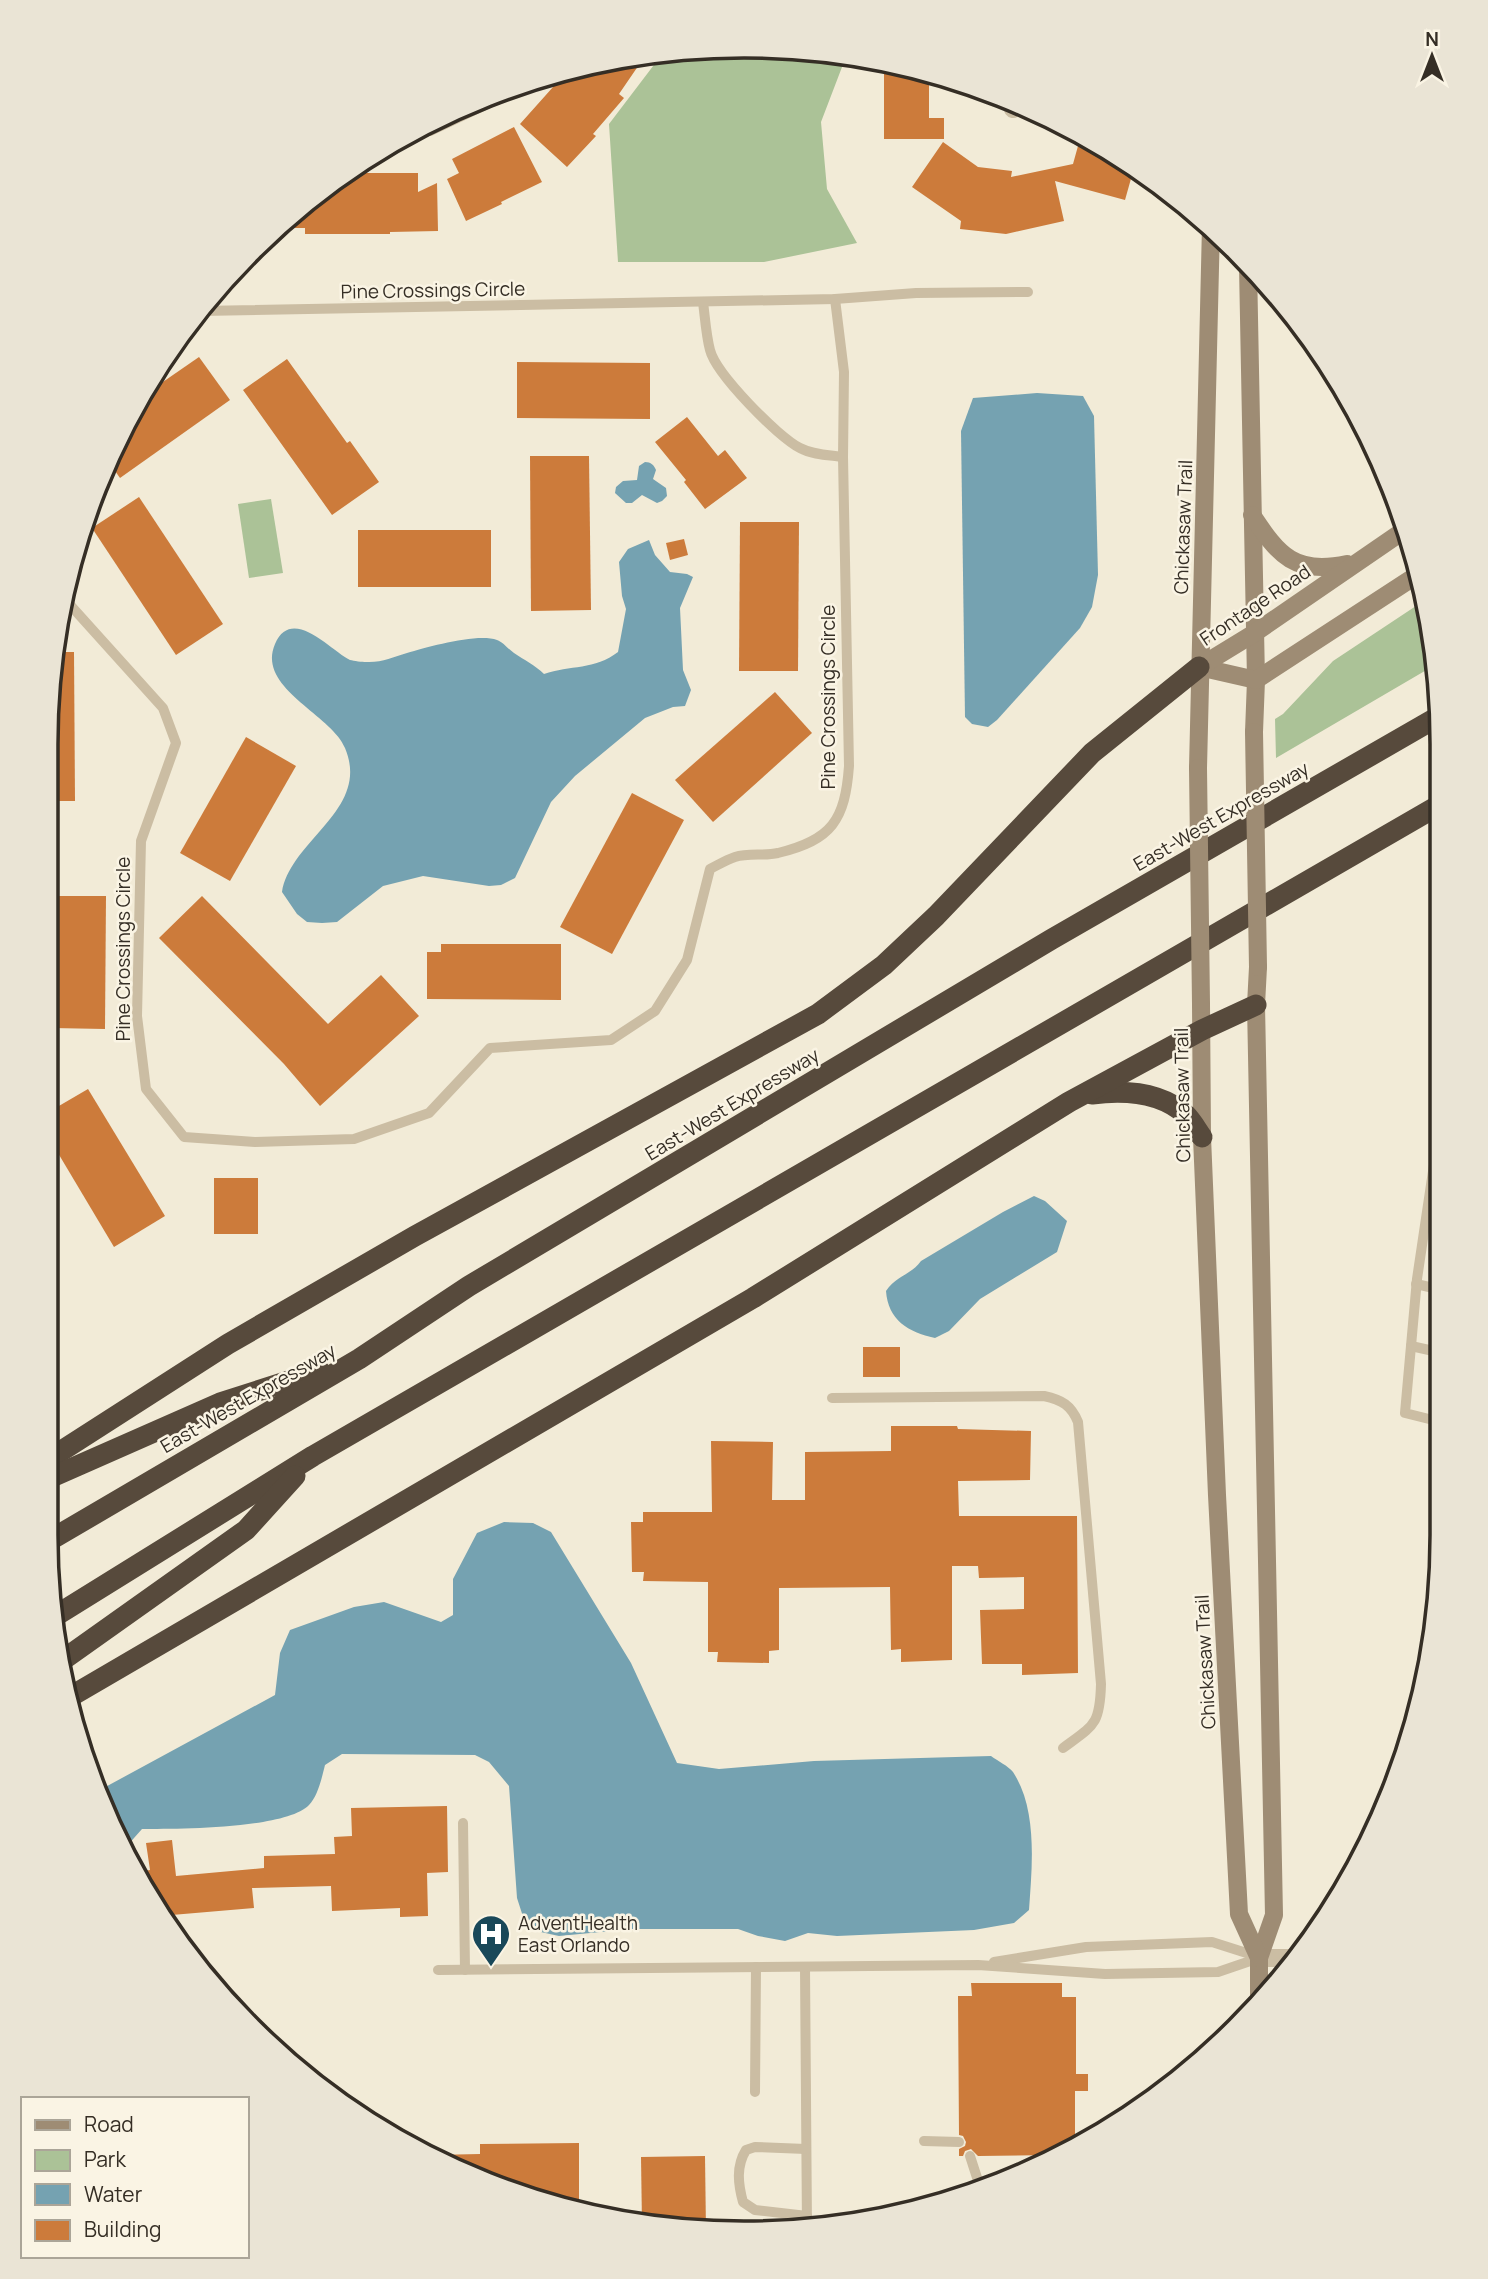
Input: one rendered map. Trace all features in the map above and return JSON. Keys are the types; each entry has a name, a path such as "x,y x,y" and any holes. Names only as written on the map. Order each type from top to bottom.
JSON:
{"highway":[{"path":"58,1453 229,1345 415,1236 818,1014 884,965 936,916 1092,753 1199,667"},
{"name":"East-West Expressway","path":"58,1535 359,1359 481,1279 1052,939 1430,722"},
{"path":"62,1611 313,1456 1430,810"},
{"path":"76,1693 753,1298 1080,1096 1202,1030 1256,1005"},
{"path":"1080,1096 1113,1091 1167,1102 1187,1115 1202,1137"},
{"path":"58,1474 220,1404 359,1359"},
{"path":"69,1656 246,1530 313,1456"}],"street":[{"name":"Chickasaw Trail","path":"1211,242 1198,768 1202,1137 1239,1914 1259,1958"},
{"name":"Chickasaw Trail","path":"1248,279 1253,634 1256,680 1256,1005 1274,1915 1259,1958 1259,1988"},
{"path":"1252,516 1272,546 1288,559 1306,566 1325,568 1357,561"},
{"name":"Frontage Road","path":"1199,667 1253,634 1397,535"},
{"path":"1256,680 1410,579"},
{"name":"Frontage Road","path":"1199,667 1256,680"},
{"path":"1259,1958 1284,1958"}],"lane":[{"name":"Pine Crossings Circle","path":"213,311 835,299 916,293 1028,292"},
{"name":"Pine Crossings Circle","path":"72,607 163,708 176,743 141,841 137,1016 146,1089 184,1137 256,1142 354,1139 429,1113 490,1048 611,1040 655,1011 687,960 710,869 736,856 777,853 820,838 836,822 846,797 849,766 844,372 835,299"},
{"path":"703,302 710,352 751,407 797,447 809,452 843,457"},
{"path":"1430,1191 1416,1284 1405,1413 1430,1419"},
{"path":"1416,1284 1430,1287"},
{"path":"1410,1346 1430,1350"},
{"path":"832,1398 1044,1396 1059,1400 1072,1408 1078,1422 1101,1684 1100,1713 1090,1728 1063,1748"},
{"path":"463,1823 465,1970"},
{"path":"978,1965 1086,1947 1212,1942 1259,1958"},
{"path":"438,1970 978,1965 1105,1974 1218,1972 1259,1958"},
{"path":"755,2092 756,1967"},
{"path":"805,1967 807,2216 755,2210 743,2202 740,2161 746,2150 755,2147 806,2149"},
{"path":"924,2141 959,2142"},
{"path":"970,2156 978,2180"}],"green space":[{"path":"744,58 789,59 843,65 821,122 827,189 857,243 764,262 618,262 609,124 655,64"},
{"path":"271,499 283,573 249,578 238,504"},
{"path":"1416,606 1426,670 1276,758 1275,719 1283,714 1333,661"}],"water":[{"path":"1037,393 1083,396 1094,416 1098,575 1092,607 1080,628 988,727 972,724 965,717 961,431 973,398"},
{"path":"645,462 651,463 656,470 653,479 666,488 667,496 657,503 642,495 632,503 626,503 615,493 616,487 623,481 637,480 639,466"},
{"path":"649,540 655,555 670,572 693,577 680,608 683,670 691,690 685,706 673,707 645,718 575,776 551,802 515,878 501,885 489,886 423,876 383,886 337,922 307,922 297,914 282,892 288,873 339,807 347,789 350,770 345,748 337,736 285,687 276,674 272,660 275,644 282,633 291,629 312,634 350,660 360,662 382,661 427,647 488,638 501,642 544,674 600,662 618,652 626,609 619,562 628,549"},
{"path":"1034,1196 1045,1201 1067,1221 1057,1252 980,1299 949,1331 935,1338 908,1328 895,1317 886,1291 894,1282 921,1261"},
{"path":"504,1522 533,1523 551,1532 631,1663 677,1763 719,1769 814,1761 991,1756 1006,1766 1013,1772 1021,1787 1030,1821 1032,1857 1029,1910 1014,1923 974,1930 837,1936 808,1933 785,1941 738,1929 632,1929 559,1936 527,1929 517,1898 509,1786 489,1762 475,1755 342,1754 325,1765 315,1797 297,1813 278,1819 230,1826 142,1829 131,1842 106,1787 275,1695 280,1653 290,1630 354,1607 384,1602 441,1622 453,1615 453,1579 477,1533"}],"building":[{"path":"638,67 619,94 624,98 593,134 596,136 567,167 520,124 556,84"},
{"path":"884,72 929,83 929,118 944,118 944,139 884,139"},
{"path":"514,127 542,182 466,221 447,179 459,173 452,159"},
{"path":"943,142 978,167 1012,171 1011,177 1073,164 1078,146 1131,178 1125,200 1055,181 1064,221 1006,234 960,229 961,221 912,187"},
{"path":"363,173 418,173 418,192 437,183 438,231 305,234 305,228 292,228"},
{"path":"199,357 230,400 120,478 115,471 161,384"},
{"path":"287,359 347,443 350,441 379,482 332,515 243,390"},
{"path":"517,362 650,363 650,419 517,418"},
{"path":"687,417 718,456 725,450 747,478 705,509 684,482 686,480 655,442"},
{"path":"530,456 589,456 591,610 531,611"},
{"path":"139,497 223,624 176,655 93,528"},
{"path":"740,522 799,522 798,671 739,671"},
{"path":"358,530 491,530 491,587 358,587"},
{"path":"684,539 688,555 670,560 666,543"},
{"path":"64,652 74,652 75,801 58,801 59,699"},
{"path":"775,692 812,733 713,822 675,780"},
{"path":"246,737 296,766 230,881 180,853"},
{"path":"632,793 684,820 612,954 560,927"},
{"path":"58,896 106,896 105,1029 58,1028"},
{"path":"202,896 328,1024 381,975 419,1016 320,1106 284,1064 159,938"},
{"path":"441,944 561,944 561,1000 427,999 427,952 441,952"},
{"path":"88,1089 165,1216 114,1247 58,1153 58,1106"},
{"path":"214,1178 258,1178 258,1234 214,1234"},
{"path":"863,1347 900,1347 900,1377 863,1377"},
{"path":"891,1426 957,1426 958,1429 1031,1431 1030,1480 958,1481 959,1516 1077,1516 1078,1673 1022,1675 1022,1664 982,1664 980,1610 1024,1609 1024,1577 979,1578 978,1566 952,1566 952,1660 901,1662 901,1649 891,1650 890,1587 779,1588 779,1650 769,1651 769,1663 717,1662 718,1652 708,1652 708,1582 643,1581 644,1572 632,1572 631,1522 643,1522 643,1512 712,1512 711,1441 773,1442 772,1500 805,1500 805,1452 891,1451"},
{"path":"447,1806 448,1872 427,1873 428,1916 400,1917 400,1908 332,1911 331,1886 252,1888 254,1908 172,1915 146,1871 150,1870 146,1843 172,1840 176,1876 264,1868 264,1856 335,1854 334,1837 352,1836 351,1808"},
{"path":"971,1983 1062,1983 1062,1997 1076,1997 1076,2074 1088,2074 1088,2091 1075,2091 1075,2135 1037,2155 978,2156 971,2149 959,2156 959,2149 965,2146 966,2142 963,2136 959,2135 958,1996 972,1996"},
{"path":"579,2143 579,2201 523,2185 450,2155 480,2154 480,2144"},
{"path":"705,2156 706,2220 642,2213 641,2157"}],"place":[{"name":"AdventHealth East Orlando","path":"491,1968"}]}
